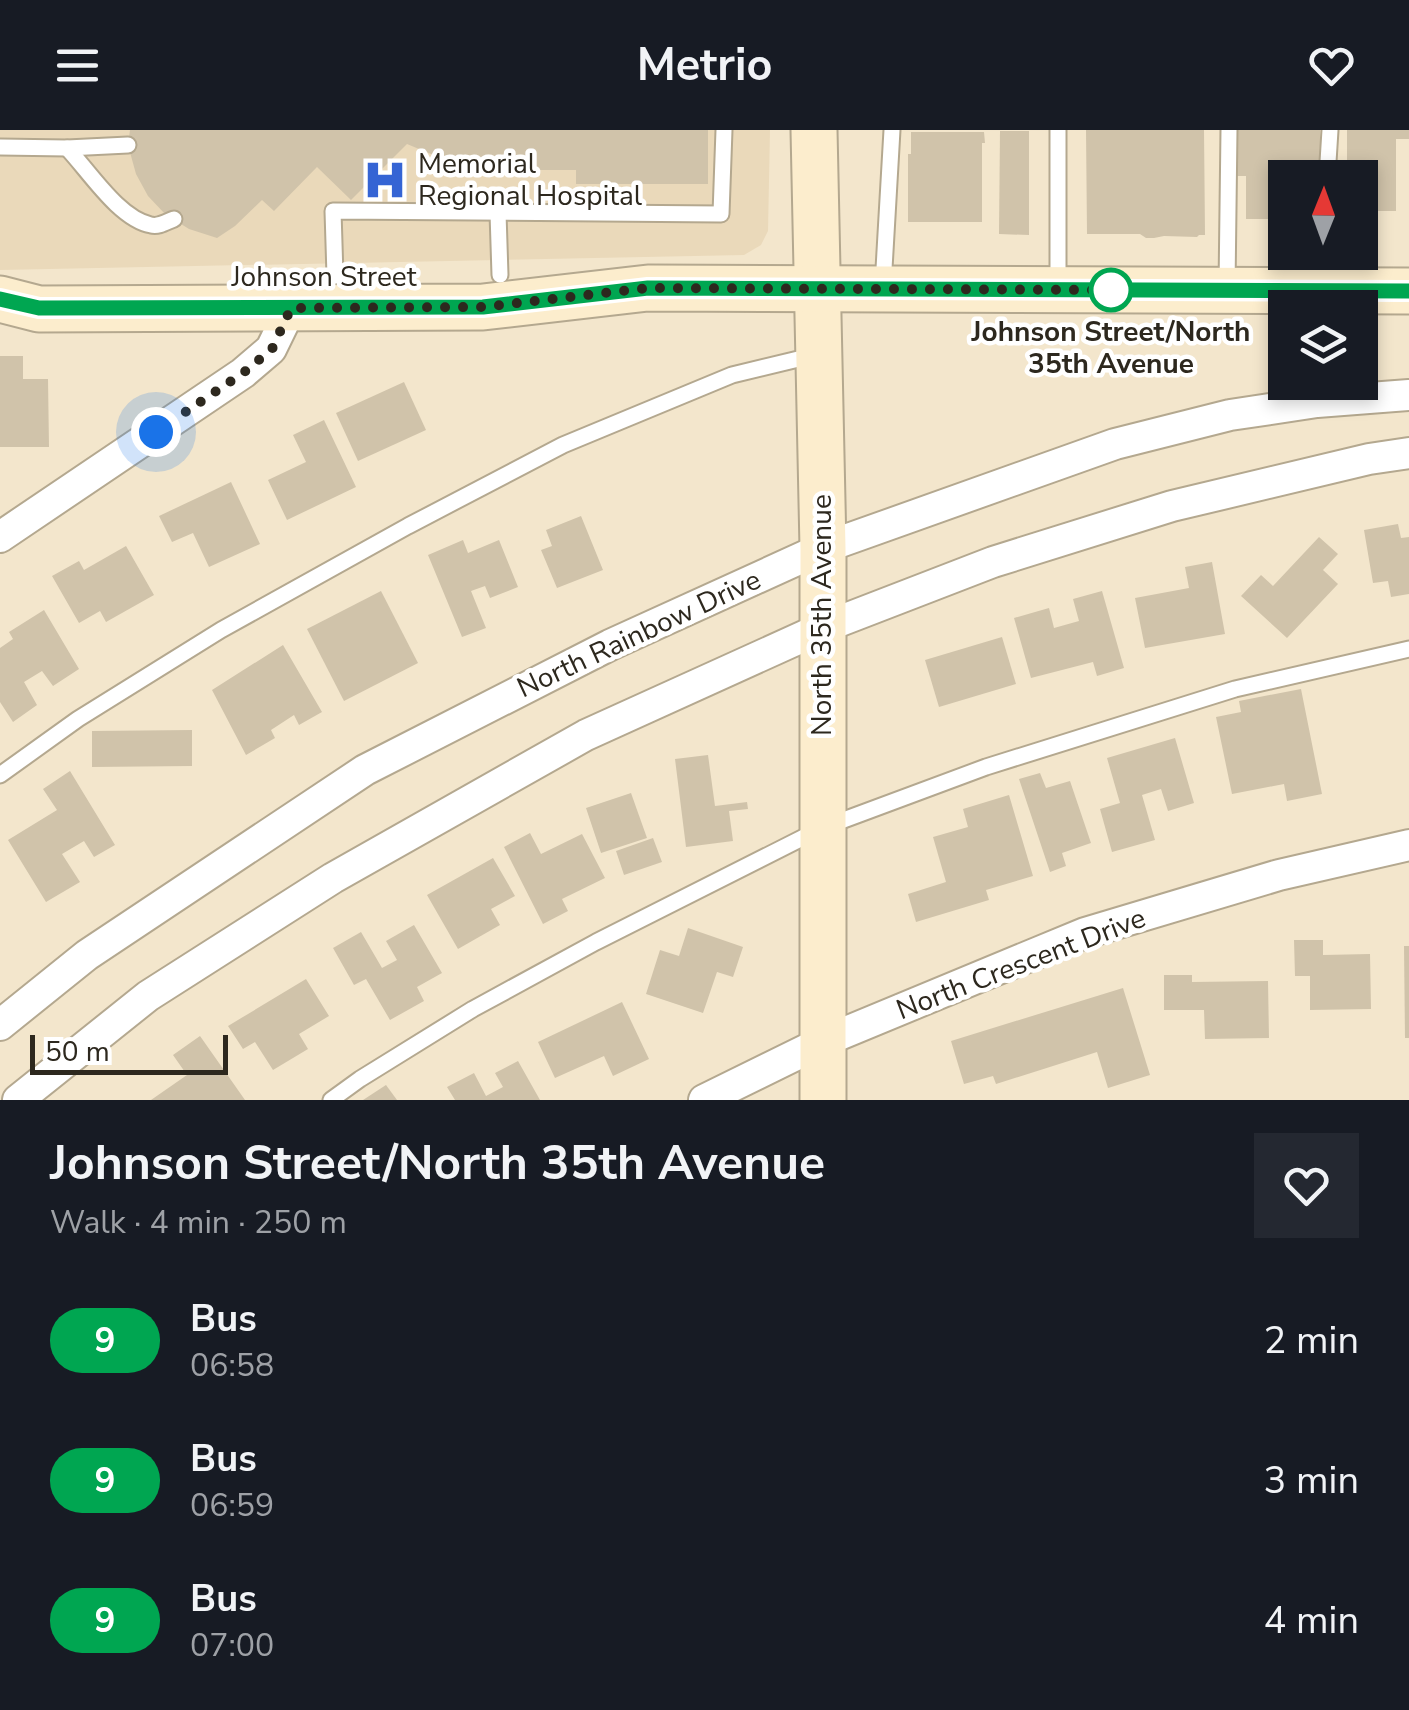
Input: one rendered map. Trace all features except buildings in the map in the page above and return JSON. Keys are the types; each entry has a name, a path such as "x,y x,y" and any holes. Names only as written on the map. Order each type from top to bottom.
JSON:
{"street":[{"name":"North 35th Avenue","path":"814,130 823,548 823,1100"},
{"name":"Johnson Street","path":"0,296 39,308 483,307 648,288 1226,291 1322,272 1409,291"},
{"name":"Johnson Street","path":"0,296 43,280 335,276 568,274 648,288"},
{"path":"4,528 243,373 272,349 291,308"},
{"name":"North Rainbow Drive","path":"0,1025 87,955 365,770 610,645 823,548 1115,444 1230,415 1317,402 1409,395"},
{"path":"18,1100 148,996 333,878 586,735 822,628 993,562 1172,506 1409,453"},
{"name":"North Crescent Drive","path":"704,1100 822,1042 1085,933 1278,875 1409,845"}],"lane":[{"path":"335,276 333,212 721,214 724,130"},
{"path":"882,290 892,130"},
{"path":"1058,130 1058,290"},
{"path":"1226,291 1229,130"},
{"path":"1328,160 1330,130"},
{"path":"0,147 128,145"},
{"path":"67,148 118,206 135,218 158,226 174,219"},
{"path":"498,212 500,275"},
{"path":"0,775 78,719 220,630 562,445 732,375 819,354"},
{"path":"332,1100 473,1009 822,828 986,767 1236,689 1409,649"}],"shaded area":[{"name":"Memorial Regional Hospital","path":"0,130 770,130 768,231 761,245 744,255 0,270"}],"bus line":[{"name":"9","path":"0,299 39,308 483,307 648,288 1409,291"}],"place":[{"name":"Memorial Regional Hospital","path":"385,180"},
{"name":"Johnson Street/North 35th Avenue","path":"1111,290"}],"route":[{"path":"156,432 272,349 291,308 483,307 648,288 1111,290"}]}
